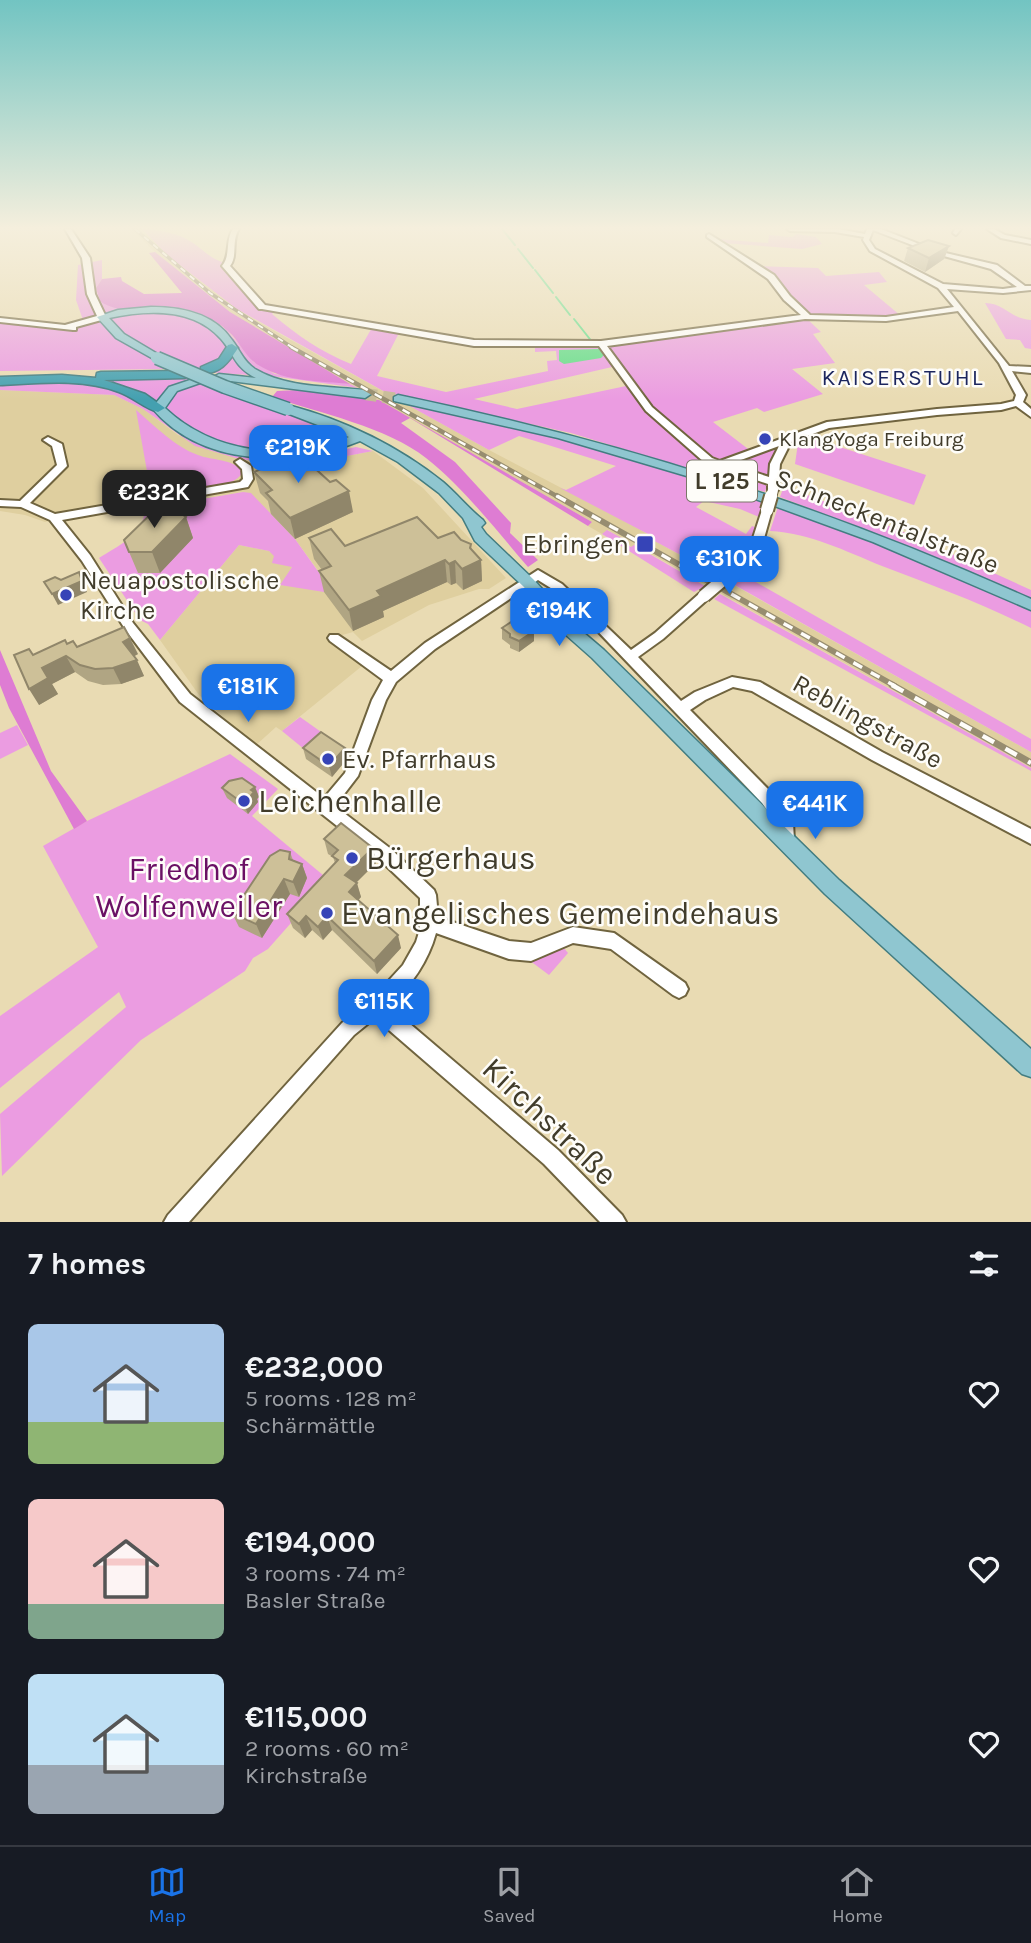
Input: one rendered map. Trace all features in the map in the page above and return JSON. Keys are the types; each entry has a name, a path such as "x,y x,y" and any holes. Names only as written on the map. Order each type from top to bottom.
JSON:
{"highway":[{"path":"205,370 223,362 232,348"},
{"path":"0,374 84,373 99,376"},
{"path":"0,381 181,375"},
{"path":"59,379 91,381 126,389 142,396 158,408"}],"main road":[{"path":"107,322 132,313 167,310 193,315 216,328 247,368 274,382"},
{"path":"107,322 132,313"},
{"path":"107,322 129,342 157,358 225,387 358,434 385,447 433,481 470,517 482,540 497,550 554,610 569,632 598,653 786,841 1031,1065"},
{"path":"219,377 365,394"},
{"path":"196,381 173,389 158,408 184,431 223,447 268,452 311,451 339,446 358,434"},
{"name":"Schneckentalstraße","path":"398,399 538,428 728,483 884,540 1031,605"},
{"path":"329,442 333,436 332,424"},
{"path":"311,451 329,442 358,434"}],"street":[{"path":"0,320 65,327 107,322 91,294 90,286"},
{"path":"244,286 262,307 474,343 601,344 808,317 886,319 958,309"},
{"path":"778,286 808,317"},
{"path":"941,286 1003,291 1027,288"},
{"path":"941,286 1007,368 1020,393 1018,403"},
{"path":"601,344 663,423 708,460 774,482"},
{"path":"1007,368 1031,370"},
{"path":"1018,403 1031,414"},
{"path":"631,656 659,636 732,572 757,542 774,482 775,464 784,446 827,425 1018,403"},
{"path":"23,504 62,466 57,444 48,440"},
{"path":"721,464 777,442 784,446"},
{"path":"54,518 244,485 248,479 247,468 240,461"},
{"path":"0,503 23,504 54,518 86,558 129,625 186,698 385,854 428,895 431,923 429,935 401,985 348,1028 175,1222"},
{"path":"325,808 351,776 379,700 391,678 430,646 538,574 558,587 631,656 778,811 785,822 786,841"},
{"path":"334,638 391,678"},
{"name":"Reblingstraße","path":"680,709 700,696 732,682 755,686 877,756 1031,837"},
{"path":"431,923 509,950 531,952 573,935 614,941 679,989"},
{"name":"Kirchstraße","path":"375,1006 551,1157 615,1222"}],"shaded area":[{"path":"131,286 144,294 182,293 176,286 198,286 230,312 350,384 304,380 270,371 251,360 232,335 207,317 179,309 120,309 100,301 96,288"},
{"path":"198,286 207,286 237,309 273,330 489,450 632,525 649,535 648,537 1031,752 1031,768 635,545 632,547 608,530 602,534 588,526 592,522 308,360 230,312"},
{"path":"599,349 604,355 601,358 564,364 559,361 559,350"},
{"path":"0,390 114,395 143,409 178,435 239,459 295,466 373,451 423,488 506,578 489,589 479,589 429,605 362,641 353,632 335,637 367,662 282,731 276,727 255,746 199,695 160,640 239,545 269,551 292,567 281,585 330,587 295,539 251,494 243,492 144,509 137,507 61,517 45,522 0,511"},
{"path":"298,390 379,400 592,522 588,526 410,418 401,423 455,462 511,523 510,533 538,560 528,567 453,482 411,447 373,429 272,397 277,391"},
{"path":"0,650 51,771 87,821 74,829 9,708 0,685"}],"green space":[{"path":"77,286 97,286 100,301 192,311 226,329 254,362 275,374 350,384 358,388 279,377 205,372 164,354 152,360 171,369 0,371 0,318 54,325 83,320 76,300"},
{"path":"207,286 247,286 263,303 474,341 600,343 801,315 773,286 865,286 901,316 806,318 821,332 813,334 835,363 792,369 823,394 764,412 757,408 713,422 752,452 778,446 765,492 571,433 385,392 237,309","holes":["275,311 373,326 351,364 300,336 272,314","400,331 473,344 535,346 535,352 556,351 557,360 547,361 548,371 446,392 377,376","612,367 626,386 517,409 474,399"]},
{"path":"985,303 1031,320 1031,349 1025,348 1020,340 1006,339"},
{"path":"194,379 168,389 157,403 142,393 109,383 108,380"},
{"path":"63,382 114,388 152,409 179,433 215,449 291,458 311,457 356,447 373,451 295,466 239,459 195,446 143,409 114,395 0,390 0,384"},
{"path":"200,382 313,423 328,431 328,438 313,446 266,449 240,446 192,430 174,418 165,403 175,390"},
{"path":"406,404 556,435 763,499 759,517 740,509 704,501 696,507 746,534 752,526 757,528 742,555 718,575 647,537 648,534 560,488 566,490 616,466 519,436 489,450"},
{"path":"136,410 181,447 204,457 233,464 243,472 237,479 215,488 152,499"},
{"path":"806,436 926,475 914,505 795,464 798,443"},
{"path":"784,486 897,529 1031,590 1031,602 892,540 780,497"},
{"path":"243,492 251,493 295,539 330,588 324,592 280,585 292,567 272,563 274,556 269,551 239,545 160,640 148,624 140,620 99,558 136,532 144,518 144,509"},
{"path":"779,504 916,558 1031,609 1031,628 976,603 827,544 799,535 770,531"},
{"path":"607,530 629,542 627,544 631,547 634,545 705,586 694,592 602,534"},
{"path":"740,573 1031,739 1031,752 731,583"},
{"path":"720,594 1031,768 1031,771 714,599"},
{"path":"300,717 324,734 304,749 282,731"},
{"path":"17,725 28,745 0,759 0,733"},
{"name":"Friedhof Wolfenweiler","path":"230,754 278,789 252,816 329,880 268,949 253,958 245,971 141,1040 2,1176 0,1114 126,1007 119,992 0,1088 0,1016 98,947 43,846 87,821"},
{"path":"563,947 568,953 549,975 525,957"}],"building":[{"path":"298,453 330,482 336,480 349,491 290,518 266,493 272,490 254,472"},
{"path":"160,505 178,508 176,510 186,517 152,552 129,552 124,540"},
{"path":"417,517 438,538 454,532 461,540 471,544 470,548 481,560 462,569 455,561 449,564 445,560 377,591 381,596 349,610 319,571 331,566 309,538 331,529 345,546"},
{"path":"79,572 82,581 52,594 44,582 55,577 61,580"},
{"path":"517,618 534,631 519,641 510,637 502,628"},
{"path":"124,627 130,638 123,642 137,660 113,668 95,669 80,665 66,656 42,668 48,678 29,689 14,655 29,649 33,655 65,640 67,644 73,641 77,647"},
{"path":"321,732 345,748 329,766 303,748"},
{"path":"242,778 255,787 244,804 222,788 229,781"},
{"path":"341,823 373,848 345,875 357,883 349,892 398,935 374,961 327,916 318,927 306,916 299,924 287,914 338,860 332,856 338,850 324,839"},
{"path":"280,850 290,852 289,859 302,864 293,882 284,879 256,924 232,913 270,856"}],"waterway":[{"path":"548,286 553,293"},
{"path":"556,297 570,315"},
{"path":"574,319 593,343"}],"tunnel":[{"path":"365,394 398,399"}],"railway":[{"path":"202,286 293,348"},
{"path":"291,347 560,498"},
{"path":"557,496 895,686"},
{"path":"892,685 1031,763"}],"place":[{"name":"KlangYoga Freiburg","path":"765,439"},
{"name":"Ebringen","path":"645,544"},
{"name":"Neuapostolische Kirche","path":"66,595"},
{"name":"Ev. Pfarrhaus","path":"328,759"},
{"name":"Leichenhalle","path":"244,801"},
{"name":"Bürgerhaus","path":"352,858"},
{"name":"Evangelisches Gemeindehaus","path":"327,913"}],"district":[{"name":"KAISERSTUHL","path":"903,377"}]}
